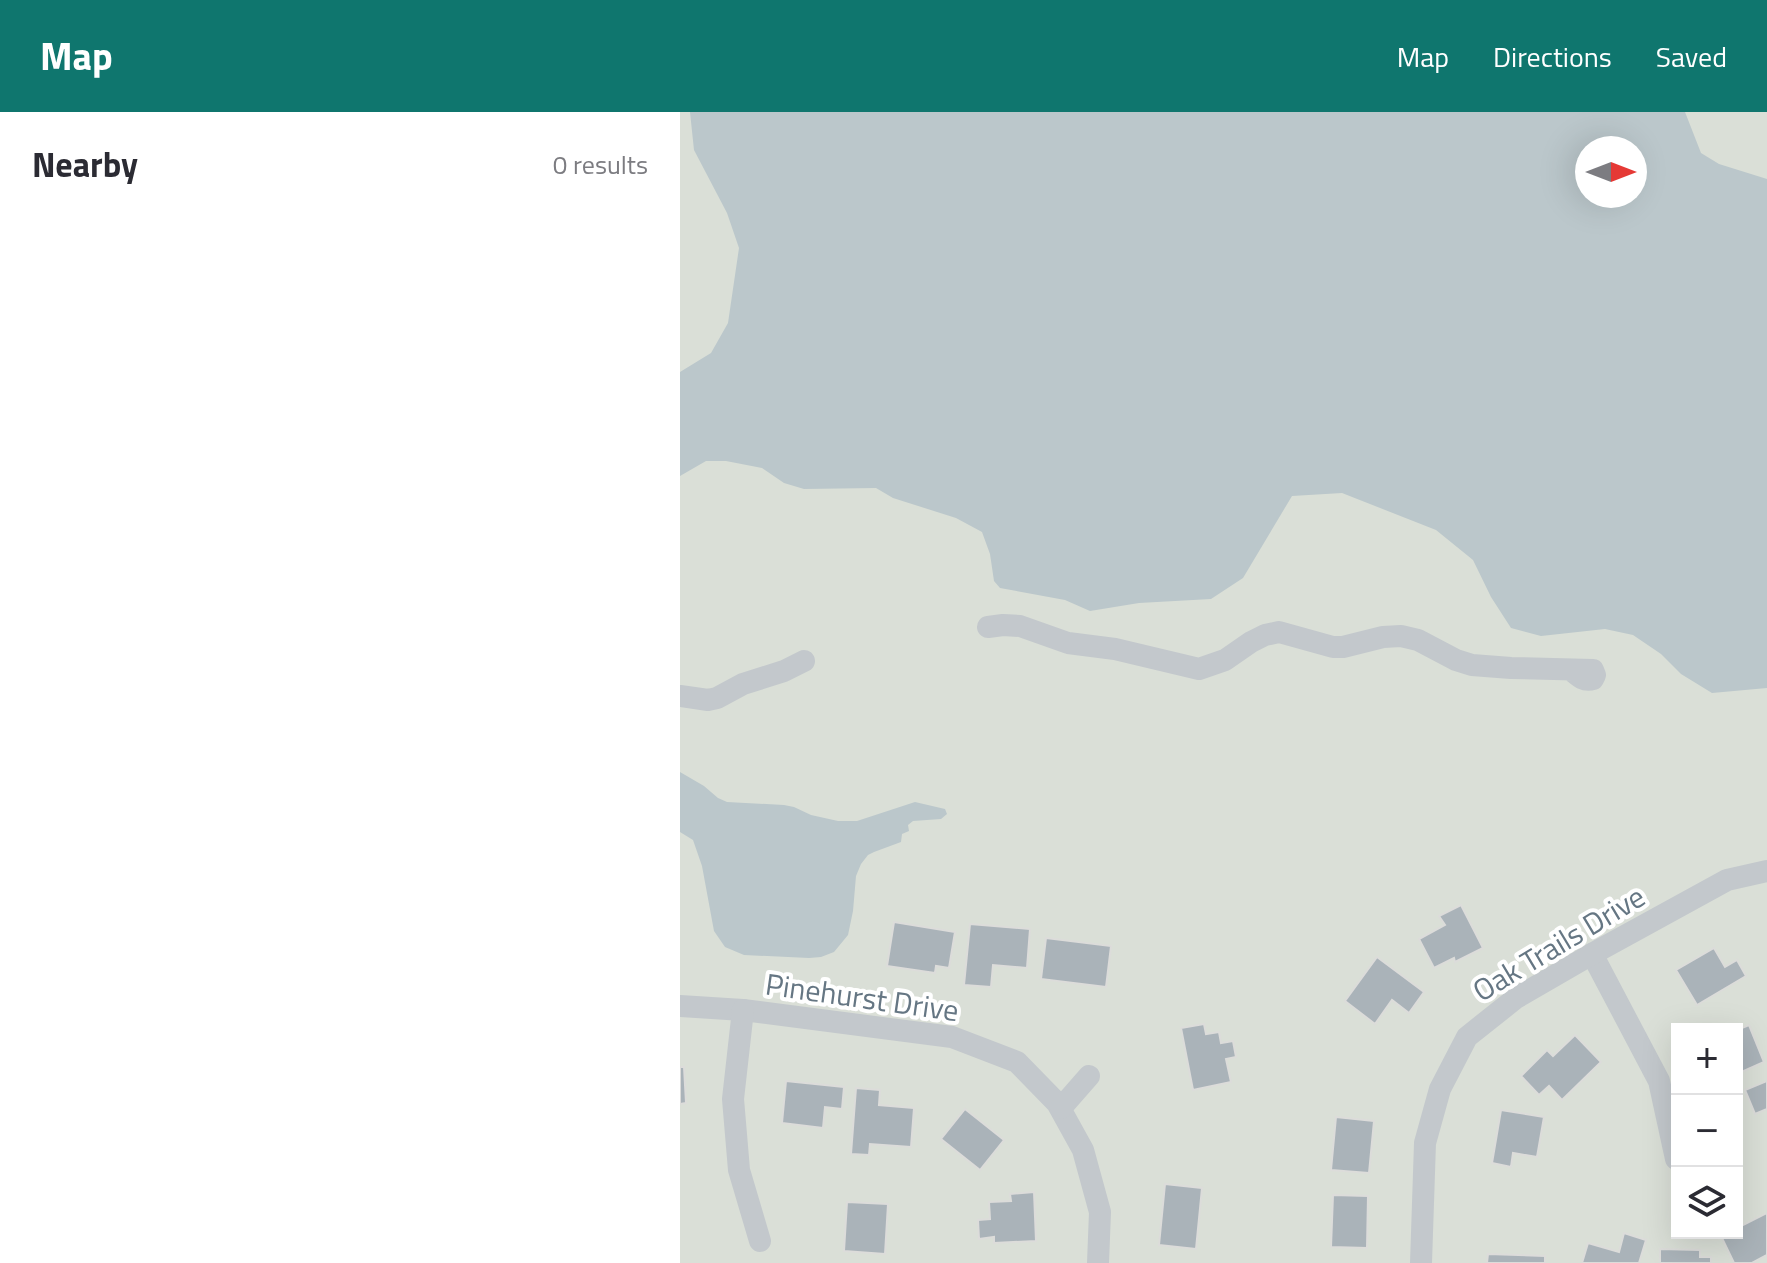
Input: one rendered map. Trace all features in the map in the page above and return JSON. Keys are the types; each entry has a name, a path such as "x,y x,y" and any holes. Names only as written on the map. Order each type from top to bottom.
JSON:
{"street":[{"path":"988,627 1020,626 1073,645 1100,646 1199,669 1225,660 1265,635 1279,632 1333,647 1401,636 1418,640 1472,665 1571,670"},
{"path":"680,696 708,700 717,698 743,684 804,661"},
{"name":"Oak Trails Drive","path":"1421,1263 1425,1143 1440,1089 1467,1037 1516,998 1592,954 1727,880 1767,871"},
{"path":"1592,954 1659,1081 1671,1136"},
{"name":"Pinehurst Drive","path":"680,1006 743,1010 952,1037 1017,1062 1061,1108 1083,1150 1100,1212 1098,1263"},
{"path":"743,1010 733,1099 736,1142 739,1170 760,1241"},
{"path":"1061,1108 1089,1076"}],"shaded area":[{"path":"680,112 1767,112 1767,1263 680,1263"},
{"path":"690,112 1685,112 1701,153 1719,164 1767,179 1767,688 1712,693 1681,674 1661,654 1633,635 1605,629 1541,636 1511,628 1473,560 1436,530 1342,493 1292,496 1243,578 1211,599 1139,603 1090,611 1065,600 1000,588 994,581 990,554 982,532 956,518 893,498 876,488 804,489 784,483 762,468 726,461 706,461 680,476 680,372 711,353 728,323 739,248 727,213 694,150"},
{"path":"680,772 727,802 784,805 838,821 857,821 915,802 945,809 947,814 941,819 913,821 908,825 909,831 902,834 901,842 868,855 856,876 848,935 834,952 809,958 744,955 725,947 714,931 702,866 693,840 680,832"}],"building":[{"path":"1461,905 1483,948 1434,968 1419,939 1445,925 1439,916"},
{"path":"894,922 955,932 949,968 936,966 935,973 887,966"},
{"path":"970,924 1030,929 1027,968 993,965 991,987 964,985"},
{"path":"1046,938 1111,946 1106,987 1041,979"},
{"path":"1714,948 1725,967 1737,960 1746,976 1697,1005 1676,970"},
{"path":"1377,957 1424,992 1409,1013 1392,1000 1375,1024 1345,1001"},
{"path":"1204,1024 1206,1034 1219,1032 1221,1043 1233,1041 1236,1057 1226,1059 1231,1082 1193,1090 1181,1028"},
{"path":"1749,1025 1764,1062 1743,1071 1743,1028"},
{"path":"1575,1035 1601,1062 1562,1100 1549,1086 1539,1095 1521,1076 1547,1050 1553,1056"},
{"path":"680,1067 684,1067 686,1103 680,1104"},
{"path":"786,1081 844,1087 842,1109 825,1107 823,1128 782,1123"},
{"path":"1767,1081 1767,1109 1755,1114 1745,1090"},
{"path":"856,1088 880,1090 879,1105 914,1108 911,1147 870,1144 869,1155 851,1154"},
{"path":"965,1109 1004,1140 980,1170 941,1139"},
{"path":"1501,1110 1544,1117 1537,1157 1513,1153 1511,1167 1492,1163"},
{"path":"1336,1117 1374,1121 1369,1173 1331,1170"},
{"path":"1165,1184 1202,1188 1196,1249 1159,1245"},
{"path":"1034,1192 1036,1241 994,1243 994,1237 979,1239 978,1220 990,1219 989,1202 1011,1201 1010,1194"},
{"path":"1333,1195 1368,1196 1367,1248 1331,1247"},
{"path":"847,1202 888,1204 885,1254 844,1251"},
{"path":"1767,1213 1767,1255 1752,1263 1734,1263 1722,1239 1743,1239 1743,1225"},
{"path":"1624,1233 1646,1240 1639,1263 1582,1263 1588,1243 1619,1252"},
{"path":"1660,1249 1700,1250 1700,1257 1711,1257 1711,1263 1660,1263"},
{"path":"1488,1254 1545,1256 1545,1263 1487,1263"}]}
